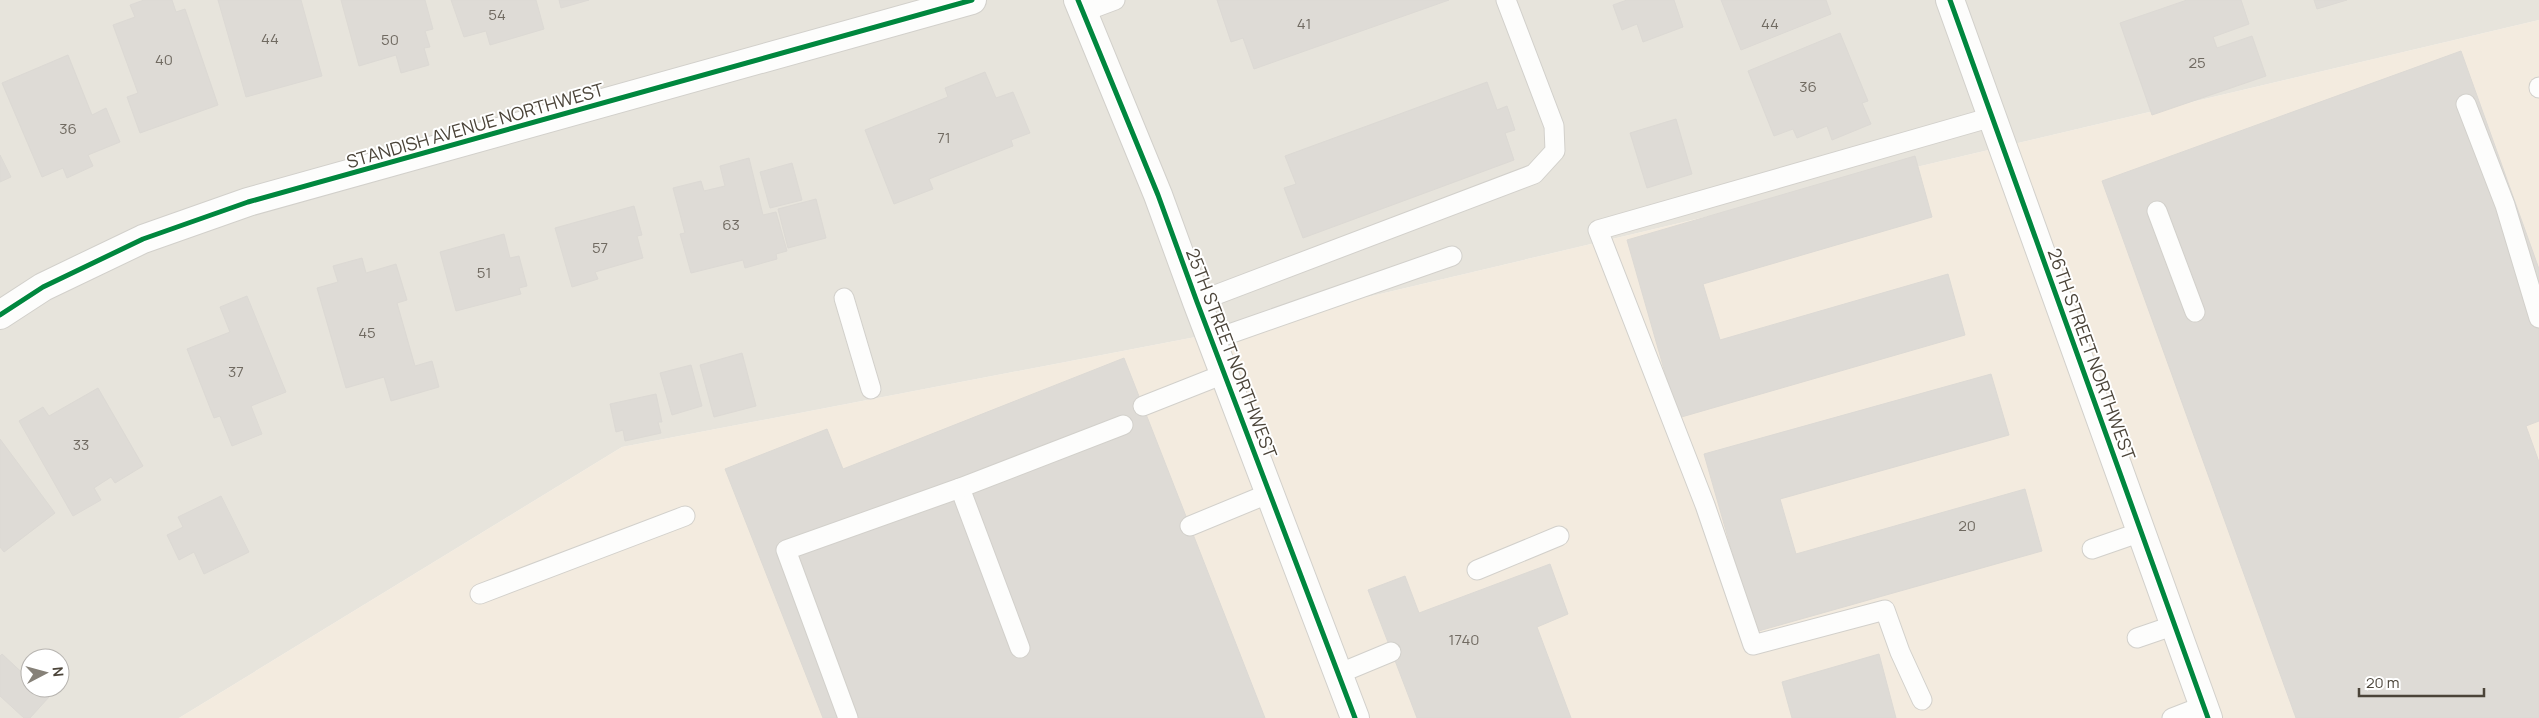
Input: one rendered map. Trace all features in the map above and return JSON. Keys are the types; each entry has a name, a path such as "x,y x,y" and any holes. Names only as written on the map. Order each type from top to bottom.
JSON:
{"street":[{"name":"STANDISH AVENUE NORTHWEST","path":"0,315 43,287 143,239 248,202 972,0"},
{"name":"26TH STREET NORTHWEST","path":"1950,0 2206,712"},
{"name":"25TH STREET NORTHWEST","path":"1080,6 1158,195 1355,718"}],"lane":[{"path":"1080,6 1115,0"},
{"path":"1197,302 1534,174 1555,151 1554,126 1506,0"},
{"path":"2466,104 2505,205 2539,318"},
{"path":"1922,700 1900,652 1885,610 1753,645 1702,496 1598,230 1992,117"},
{"path":"2157,211 2195,312"},
{"path":"1212,340 1452,256"},
{"path":"844,298 871,389"},
{"path":"1143,406 1224,374"},
{"path":"848,718 786,550 960,488 1123,425"},
{"path":"960,488 1020,648"},
{"path":"1190,526 1270,493"},
{"path":"480,594 685,516"},
{"path":"2092,549 2141,532"},
{"path":"1477,570 1559,536"},
{"path":"2137,638 2175,625"},
{"path":"1338,674 1391,652"},
{"path":"2172,718 2206,712"}],"shaded area":[{"path":"0,0 2539,0 2539,20 1206,335 622,447 179,718 0,718"},
{"path":"2539,20 2539,718 179,718 622,447 1206,335"}],"building":[{"path":"144,0 172,0 176,12 185,9 218,105 140,133 127,97 138,93 113,25 135,17 130,5"},
{"path":"218,0 301,0 322,76 246,97"},
{"path":"341,0 425,0 433,29 425,31 430,47 424,48 429,65 401,73 396,55 359,66"},
{"path":"451,0 536,0 544,29 490,45 486,31 464,37"},
{"path":"559,0 589,0 561,8"},
{"path":"1217,0 1449,0 1254,69 1243,38 1231,42"},
{"path":"1627,0 1674,0 1683,27 1643,42 1637,24 1622,30 1613,5"},
{"path":"1721,0 1826,0 1831,14 1741,50"},
{"path":"2187,0 2241,0 2249,24 2213,37 2217,48 2252,36 2266,76 2152,115 2120,23"},
{"path":"2314,0 2347,0 2317,9"},
{"path":"1840,33 1868,101 1862,103 1871,124 1832,140 1827,126 1797,138 1793,129 1774,136 1748,71"},
{"path":"2461,51 2539,269 2539,421 2526,426 2539,462 2539,718 2296,718 2102,181"},
{"path":"68,55 92,115 106,108 120,142 88,155 93,166 67,178 63,168 42,177 2,83"},
{"path":"985,72 996,98 1013,92 1030,133 1011,140 1013,146 929,179 933,189 894,204 865,130 948,97 945,88"},
{"path":"1487,82 1497,110 1507,106 1515,130 1505,133 1514,160 1303,238 1284,188 1296,184 1285,156"},
{"path":"1676,119 1692,174 1647,188 1630,133"},
{"path":"0,155 11,177 0,182"},
{"path":"1915,156 1932,217 1703,284 1720,340 1948,274 1965,335 1678,418 1627,240"},
{"path":"749,158 763,215 776,212 787,251 776,254 777,259 745,268 743,260 691,273 680,234 685,233 673,188 701,181 704,191 725,186 720,166"},
{"path":"792,163 802,200 770,208 760,172"},
{"path":"816,199 826,238 788,248 778,209"},
{"path":"634,206 642,235 637,236 643,258 595,272 598,279 572,287 555,228"},
{"path":"504,234 510,258 519,256 527,286 519,288 521,294 456,311 440,252"},
{"path":"362,258 366,273 396,264 407,300 397,303 415,366 432,361 439,387 391,401 384,377 346,388 317,288 338,282 333,266"},
{"path":"247,296 286,392 251,406 262,434 232,446 220,416 214,418 187,349 230,332 220,307"},
{"path":"742,353 756,406 714,417 700,365"},
{"path":"1124,358 1265,718 823,718 725,469 827,429 843,469"},
{"path":"691,365 702,406 672,415 660,373"},
{"path":"1991,374 2009,435 1780,499 1796,554 2025,489 2042,551 1755,632 1704,454"},
{"path":"98,388 143,466 115,483 111,477 94,488 101,500 73,516 19,421 43,407 49,416"},
{"path":"656,394 662,422 658,422 661,433 625,441 623,430 616,432 610,404"},
{"path":"0,439 55,513 4,552 0,547"},
{"path":"221,496 249,552 204,574 194,552 179,560 167,535 183,527 178,517"},
{"path":"1550,564 1568,614 1537,627 1571,718 1417,718 1368,590 1405,576 1419,613"},
{"path":"2,654 20,671 20,698 48,698 30,718 24,718 0,696 0,656"},
{"path":"1879,654 1896,718 1792,718 1782,682"}],"cycle path":[{"path":"0,315 43,287 143,239 248,202 972,0"},
{"path":"1078,0 1158,195 1355,718"},
{"path":"1950,0 2208,718"}]}
